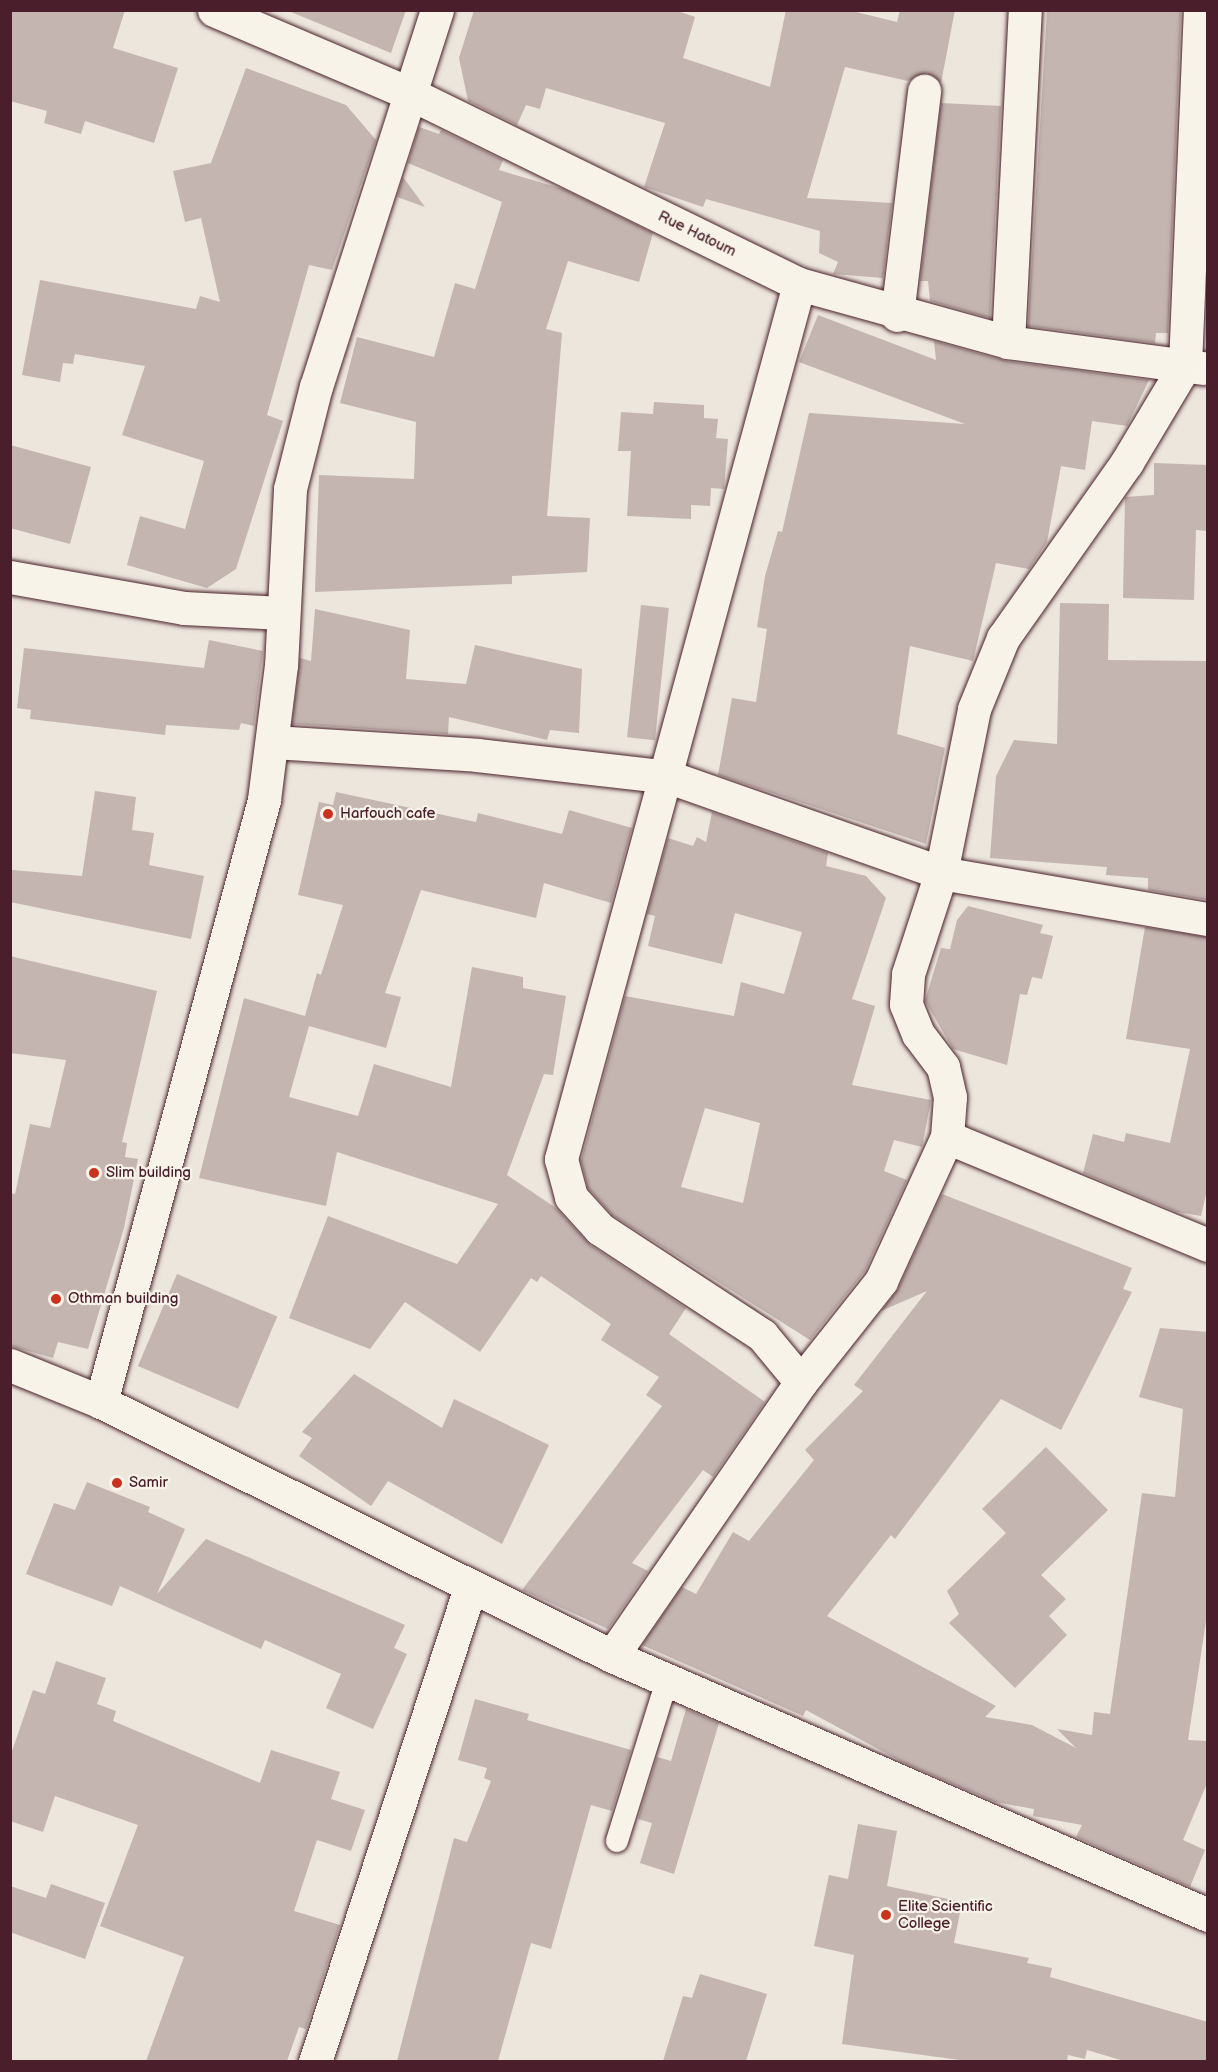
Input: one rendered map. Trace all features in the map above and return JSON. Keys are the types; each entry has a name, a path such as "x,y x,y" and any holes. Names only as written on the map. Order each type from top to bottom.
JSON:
{"street":[{"name":"Rue Hatoum","path":"214,10 411,94 799,284 897,315 1008,342 1196,367"},
{"path":"101,1402 264,800 273,742 290,489 316,386 437,10"},
{"path":"1008,342 1025,10"},
{"path":"612,1656 801,1382 881,1281 947,1137 950,1097 943,1067 918,1034 906,1004 908,974 941,873 974,709 1003,638 1196,367 1200,10"},
{"path":"897,315 924,91"},
{"path":"799,284 669,777 561,1159 572,1197 600,1229 762,1335 801,1382"},
{"path":"10,577 183,608 283,613"},
{"path":"273,742 477,755 669,777 941,873 1208,919"},
{"path":"947,1137 1208,1245"},
{"path":"10,1365 101,1402 469,1590 612,1656 1208,1915"},
{"path":"315,2061 469,1590"}],"lane":[{"path":"617,1842 668,1680"}],"building":[{"path":"10,10 125,10 113,48 178,68 154,143 85,121 81,134 44,123 47,111 10,101"},
{"path":"286,10 406,10 391,53"},
{"path":"474,10 675,10 695,17 683,58 770,87 786,10 848,10 897,22 900,10 955,10 941,83 927,73 908,81 845,67 807,198 892,203 883,278 833,274 838,262 819,253 820,231 706,199 703,207 644,187 665,123 546,88 540,109 526,105 517,125 468,101 459,58"},
{"path":"1047,10 1181,10 1168,333 1156,333 1155,343 1028,326"},
{"path":"246,68 346,105 376,140 332,270 309,265 267,415 283,421 236,569 207,588 127,565 140,516 185,529 204,461 122,435 145,366 75,354 73,364 63,363 60,382 22,375 40,280 196,309 200,296 220,302 201,218 185,222 173,171 211,163"},
{"path":"941,103 1001,106 990,318 930,301 928,281 920,281"},
{"path":"419,127 439,134 441,130 503,160 499,170 563,189 653,233 639,282 568,261 546,329 562,333 547,516 590,518 587,572 512,576 512,584 315,592 319,475 414,479 416,422 340,403 357,337 434,357 455,283 475,289 502,202 408,163"},
{"path":"403,177 425,207 397,197"},
{"path":"818,315 936,360 934,341 1006,361 1149,380 1127,426 1092,421 1085,470 1061,466 1047,542 1029,569 996,563 973,661 910,646 897,734 945,748 926,844 718,775 732,698 756,702 767,629 757,627 765,576 778,531 782,532 809,413 965,424 799,362"},
{"path":"654,402 704,405 704,418 718,419 716,438 728,439 724,489 711,488 710,506 691,505 691,519 627,516 631,451 618,451 621,412 653,414"},
{"path":"10,445 91,467 70,544 10,528"},
{"path":"1154,463 1208,465 1208,531 1196,530 1194,600 1123,598 1125,497 1154,495"},
{"path":"1060,603 1109,604 1108,660 1208,661 1208,900 1148,890 1148,878 1106,875 1107,867 990,858 996,776 1014,740 1057,744"},
{"path":"641,605 669,608 655,740 627,737"},
{"path":"315,609 410,630 406,679 466,684 475,645 582,669 579,733 550,730 547,740 449,717 448,734 292,724 300,658 311,661"},
{"path":"209,640 263,651 254,726 241,723 239,730 166,725 165,735 30,719 31,710 17,708 24,648 204,668"},
{"path":"95,791 136,797 132,830 154,833 149,865 204,876 191,939 10,902 12,870 82,876"},
{"path":"336,792 476,822 478,813 562,834 569,810 632,828 611,903 544,883 536,918 421,890 385,993 401,997 386,1048 309,1026 289,1097 358,1116 374,1064 451,1087 472,967 523,977 523,988 566,996 553,1075 544,1074 507,1175 556,1208 590,1245 686,1308 669,1334 765,1402 713,1477 703,1470 632,1563 648,1571 608,1629 522,1590 662,1406 646,1395 659,1377 601,1340 611,1324 541,1276 537,1282 531,1278 480,1352 405,1302 370,1349 289,1318 328,1216 457,1264 498,1204 337,1152 326,1206 199,1178 244,998 305,1016 317,973 321,975 343,905 298,895 319,802 333,805"},
{"path":"712,812 828,853 826,866 866,876 886,898 852,999 875,1006 852,1085 931,1100 922,1147 894,1140 884,1171 907,1180 865,1271 810,1340 612,1215 588,1188 581,1161 625,996 734,1016 741,982 784,994 802,932 735,913 722,964 648,946 655,916 647,914 668,838 693,846 697,837 706,842","holes":["705,1108 760,1123 743,1203 681,1187"]},
{"path":"968,906 1043,925 1040,933 1053,936 1042,979 1032,977 1027,995 1020,994 1007,1065 953,1049 925,1001 941,948 950,949 957,920"},
{"path":"1145,927 1208,937 1208,1186 1201,1216 1177,1212 1083,1173 1093,1134 1124,1142 1126,1133 1170,1143 1190,1049 1126,1039"},
{"path":"10,956 157,991 122,1142 127,1143 125,1157 138,1159 124,1228 88,1349 58,1342 53,1358 10,1346 10,1193 15,1194 30,1124 50,1128 66,1060 10,1053"},
{"path":"942,1194 1132,1268 1123,1289 1132,1292 1061,1430 1001,1399 895,1539 891,1535 827,1616 996,1706 985,1717 1032,1725 1076,1748 1057,1729 1092,1735 1094,1712 1110,1714 1142,1493 1175,1497 1183,1409 1139,1397 1160,1328 1208,1332 1208,1608 1188,1740 1208,1741 1208,1781 1183,1840 1205,1850 1190,1887 1076,1837 1082,1825 1033,1816 1034,1809 995,1802 902,1762 806,1710 803,1716 642,1645 682,1587 696,1594 733,1532 749,1541 814,1460 805,1450 863,1391 854,1385 927,1291 881,1311 898,1289"},
{"path":"177,1274 277,1317 238,1409 138,1366"},
{"path":"354,1374 442,1428 454,1399 549,1445 502,1544 388,1481 371,1506 299,1456 312,1438 302,1432"},
{"path":"1046,1447 1108,1510 1041,1575 1066,1599 1049,1616 1067,1635 1015,1688 949,1623 959,1614 947,1591 1006,1533 982,1509"},
{"path":"87,1482 150,1507 148,1512 185,1529 157,1594 206,1539 405,1625 394,1648 407,1654 373,1729 326,1708 341,1674 265,1640 261,1649 120,1586 112,1606 26,1574 54,1503 75,1510"},
{"path":"56,1661 106,1678 97,1704 116,1711 113,1721 260,1783 271,1750 340,1772 331,1799 365,1810 351,1851 317,1840 294,1911 340,1925 306,2029 299,2027 287,2061 146,2061 184,1957 100,1926 138,1825 55,1796 43,1832 10,1821 10,1757 33,1690 45,1694"},
{"path":"475,1699 529,1714 527,1720 631,1750 612,1811 591,1805 551,1949 531,1943 498,2061 397,2061 454,1838 467,1842 491,1781 484,1778 487,1768 458,1760"},
{"path":"686,1709 719,1723 674,1874 640,1863 652,1823 638,1819 657,1757 671,1761"},
{"path":"858,1824 897,1831 887,1886 962,1902 954,1943 1029,1958 1027,1963 1052,1968 1050,1977 1208,2022 1208,2061 1124,2061 1087,2050 1085,2059 1068,2055 1067,2061 967,2061 842,2044 854,1955 814,1946 829,1875 848,1879"},
{"path":"51,1884 105,1903 85,1959 10,1932 10,1886 46,1898"},
{"path":"700,1974 767,1994 746,2061 663,2061 683,1996 692,1998"}],"place":[{"name":"Harfouch cafe","path":"328,814"},
{"name":"Slim building","path":"94,1173"},
{"name":"Othman building","path":"56,1299"},
{"name":"Samir","path":"117,1483"},
{"name":"Elite Scientific College","path":"886,1915"}]}
